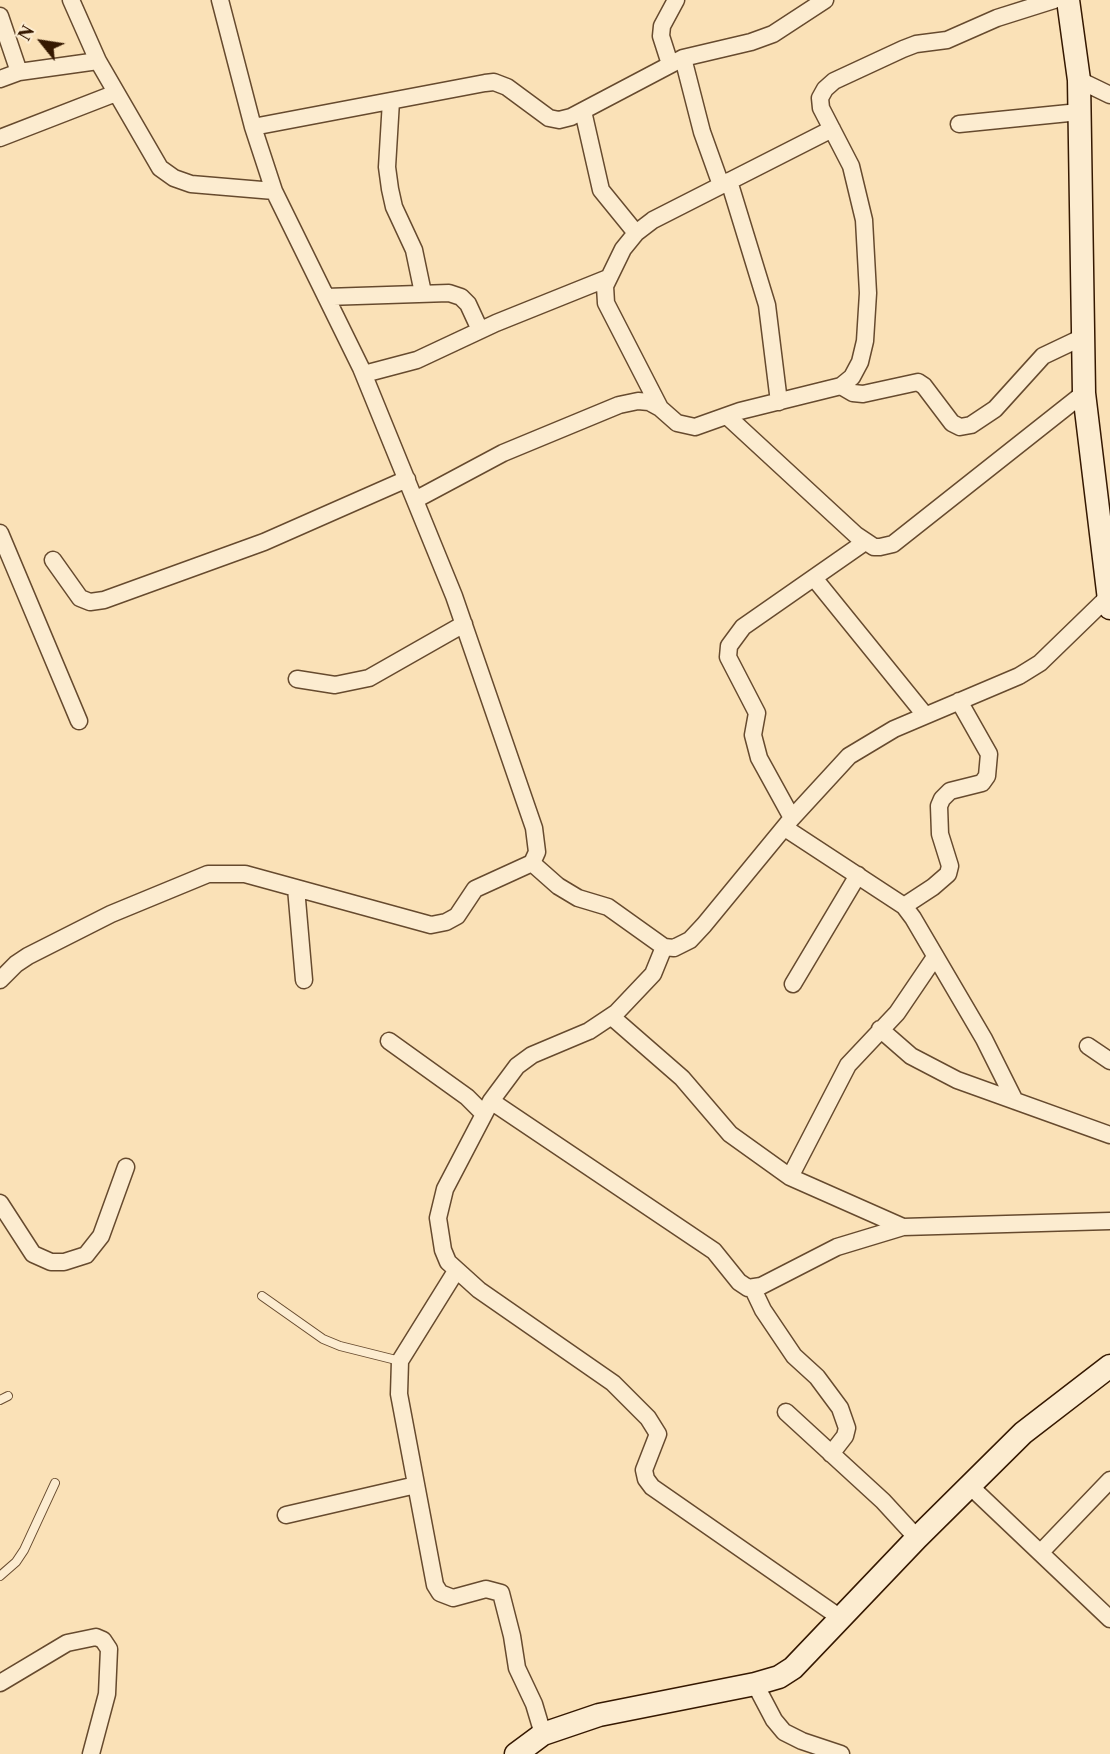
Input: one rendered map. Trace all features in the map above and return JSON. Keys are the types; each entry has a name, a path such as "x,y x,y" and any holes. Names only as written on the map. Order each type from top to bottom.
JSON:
{"street":[{"path":"71,0 98,61 148,150 166,173 191,184 274,191"},
{"path":"0,980 28,956 117,911 208,874 245,874 431,925 446,922 457,916 482,884 532,863 537,852 536,834 464,624 407,479 364,374 274,191 253,127 220,0"},
{"path":"676,0 662,26 661,36 676,61 702,132 725,183 767,305 779,402"},
{"path":"253,127 494,82 507,87 549,118 559,120 583,111 676,61 751,42 773,34 825,0"},
{"path":"832,129 653,220 623,249 605,286 606,303 660,408 669,418 686,426 695,427 727,416 841,386 852,377 860,362 865,341 867,293 864,220 851,165 821,108 820,98 825,89 834,81 909,46 947,40 997,18 1054,0"},
{"path":"532,863 558,886 578,898 608,907 664,947 674,948 690,940 704,925 789,823 849,756 894,729 990,690 1040,663 1109,601 1101,471 1084,393 1079,80 1068,0"},
{"path":"0,16 19,72"},
{"path":"0,79 19,72 98,61"},
{"path":"1079,80 1110,95"},
{"path":"0,138 116,93"},
{"path":"391,101 387,167 390,189 394,207 414,250 423,293"},
{"path":"583,111 601,190 636,234"},
{"path":"958,124 1079,112"},
{"path":"364,374 417,360 480,330 608,278"},
{"path":"326,297 449,293 461,297 468,304 480,330"},
{"path":"841,386 853,393 863,394 918,382 924,386 952,423 960,427 971,425 995,409 1042,356 1083,337"},
{"path":"727,416 865,542 874,547 893,544 1084,393"},
{"path":"415,500 503,453 619,405 638,401 660,408"},
{"path":"53,560 80,598 90,602 104,600 264,542 407,479"},
{"path":"0,533 79,721"},
{"path":"865,542 744,627 733,639 728,657 757,713 753,735 759,758 789,823 858,876 904,906 984,1039 1015,1101"},
{"path":"814,578 925,715"},
{"path":"297,679 335,685 369,678 464,624"},
{"path":"904,906 948,874 950,866 942,844 939,816 942,799 950,791 982,783 987,776 989,754 959,701"},
{"path":"793,984 858,876"},
{"path":"296,888 304,980"},
{"path":"664,947 652,974 640,991 612,1017 588,1031 532,1055 518,1066 488,1108 452,1174 438,1218 443,1250 456,1271 479,1290 613,1383 648,1418 658,1434 644,1470 646,1479 652,1487 842,1619"},
{"path":"790,1177 848,1065 897,1013 935,957"},
{"path":"612,1017 682,1078 722,1127 790,1177 903,1227"},
{"path":"880,1029 901,1049 925,1066 1110,1135"},
{"path":"389,1041 467,1097 714,1251 739,1282 753,1288 763,1310 794,1356 818,1377 840,1408 847,1428 831,1454"},
{"path":"1088,1046 1110,1061"},
{"path":"0,1203 33,1254 51,1262 64,1262 86,1255 101,1236 126,1167"},
{"path":"753,1288 837,1247 903,1227 1110,1221"},
{"path":"456,1271 400,1361 399,1394 416,1485 435,1585 440,1593 453,1598 486,1589 501,1593 517,1668 534,1704 543,1734"},
{"path":"516,1754 543,1734 599,1715 755,1683 779,1677 793,1668 917,1538 1023,1433 1110,1366"},
{"path":"786,1412 883,1501 917,1538"},
{"path":"1041,1552 1110,1480"},
{"path":"286,1515 416,1485"},
{"path":"971,1487 1110,1619"},
{"path":"0,1683 68,1643 96,1637 103,1640 109,1649 107,1694 91,1754"},
{"path":"755,1683 774,1720 784,1732 801,1741 841,1754"}],"lane":[{"path":"262,1296 323,1339 340,1346 400,1361"},
{"path":"0,1576 16,1562 24,1550 55,1484"}]}
